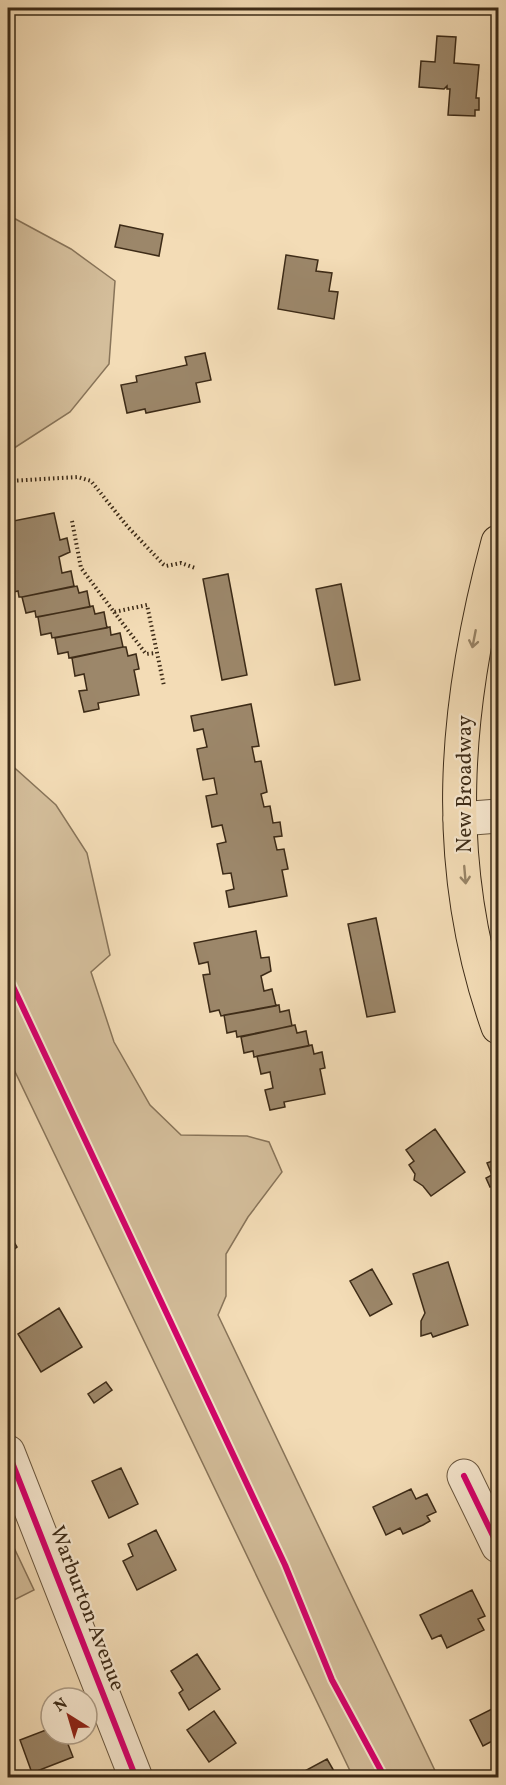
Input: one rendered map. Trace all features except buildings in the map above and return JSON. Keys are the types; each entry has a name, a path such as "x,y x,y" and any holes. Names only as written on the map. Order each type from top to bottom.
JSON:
{"main road":[{"name":"New Broadway","path":"498,542 478,620 466,684 460,747 460,819 471,923 498,1027"}],"street":[{"path":"460,819 498,816"},
{"name":"Warburton Avenue","path":"8,1452 136,1778"},
{"path":"464,1476 498,1546"}],"path":[{"path":"8,481 78,477 91,481 127,526 163,564 166,566 181,563 195,568"},
{"path":"72,521 81,568 146,654 156,652"},
{"path":"114,612 147,605 164,686"}],"shaded area":[{"path":"8,215 71,249 115,281 109,364 70,412 8,452"},
{"path":"8,762 56,805 87,853 110,955 91,972 114,1042 150,1105 181,1135 247,1136 269,1142 282,1172 248,1217 226,1254 226,1296 218,1315 438,1777 353,1777 8,1057"},
{"path":"8,1535 34,1590 8,1603"}],"cycle path":[{"path":"8,976 285,1565 332,1680 385,1778"},
{"path":"8,1452 136,1778"},
{"path":"464,1476 498,1546"}]}
